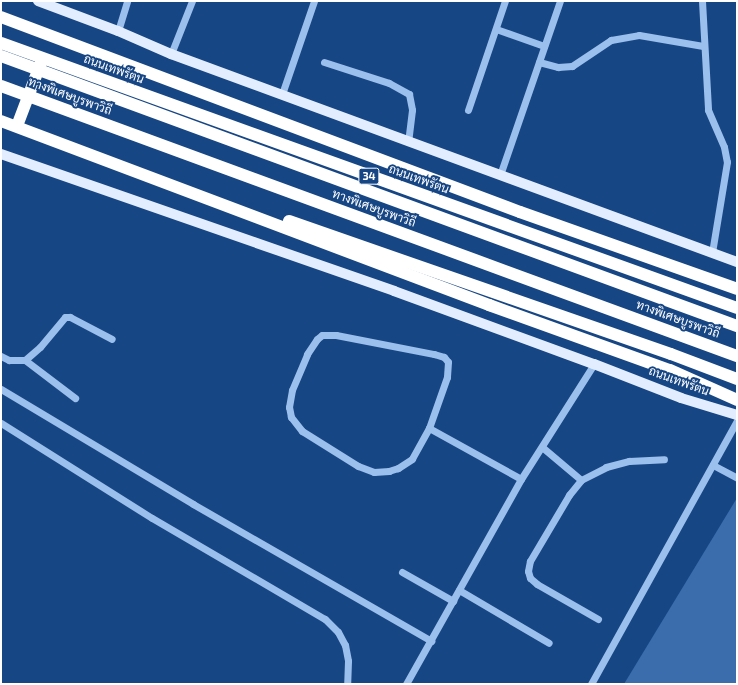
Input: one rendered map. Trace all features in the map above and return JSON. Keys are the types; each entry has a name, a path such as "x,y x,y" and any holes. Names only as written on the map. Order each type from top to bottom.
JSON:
{"highway":[{"path":"1,17 520,212 737,289"},
{"name":"ถนนเทพรัตน","path":"1,43 737,308"},
{"name":"ทางพิเศษบูรพาวิถี","path":"1,56 737,326"},
{"path":"17,126 42,58"},
{"name":"ทางพิเศษบูรพาวิถี","path":"1,86 737,356"},
{"path":"1,121 489,305 670,370 737,400"},
{"name":"ถนนเทพรัตน","path":"1,121 671,354 737,379"}],"main road":[{"path":"38,1 118,31 171,54 737,262"},
{"name":"ถนนเทพรัตน","path":"1,154 394,291 594,364 681,398 737,415"},
{"path":"1,161 14,159"}],"street":[{"path":"118,31 127,1"},
{"path":"171,54 192,1"},
{"path":"282,94 314,1"},
{"path":"468,110 505,1"},
{"path":"500,175 560,1"},
{"path":"702,1 703,46 708,110 724,147 727,162 712,253"},
{"path":"496,29 544,46"},
{"path":"539,62 558,66 572,66 611,40 639,35 703,46"},
{"path":"324,62 389,83 409,94 412,110 408,142"},
{"path":"25,360 40,347 65,317 70,317 112,339"},
{"path":"322,335 336,335 444,357 448,362 447,377 429,428 412,459 389,472 374,472 358,466 302,431 291,417 289,406 292,390 308,354 317,339 322,335"},
{"path":"1,356 9,360 25,360 75,398"},
{"path":"406,684 522,480 594,364"},
{"path":"1,389 200,508 431,641"},
{"path":"591,684 737,421"},
{"path":"1,424 152,518 325,619 338,632 345,645 348,661 346,684"},
{"path":"429,428 522,480"},
{"path":"542,447 580,480"},
{"path":"598,619 537,584 530,578 528,571 530,561 569,495 580,480 606,467 629,462 664,459"},
{"path":"713,465 737,478"},
{"path":"402,572 453,601"},
{"path":"459,590 549,643"}],"building":[{"path":"737,498 737,684 624,684"}]}
